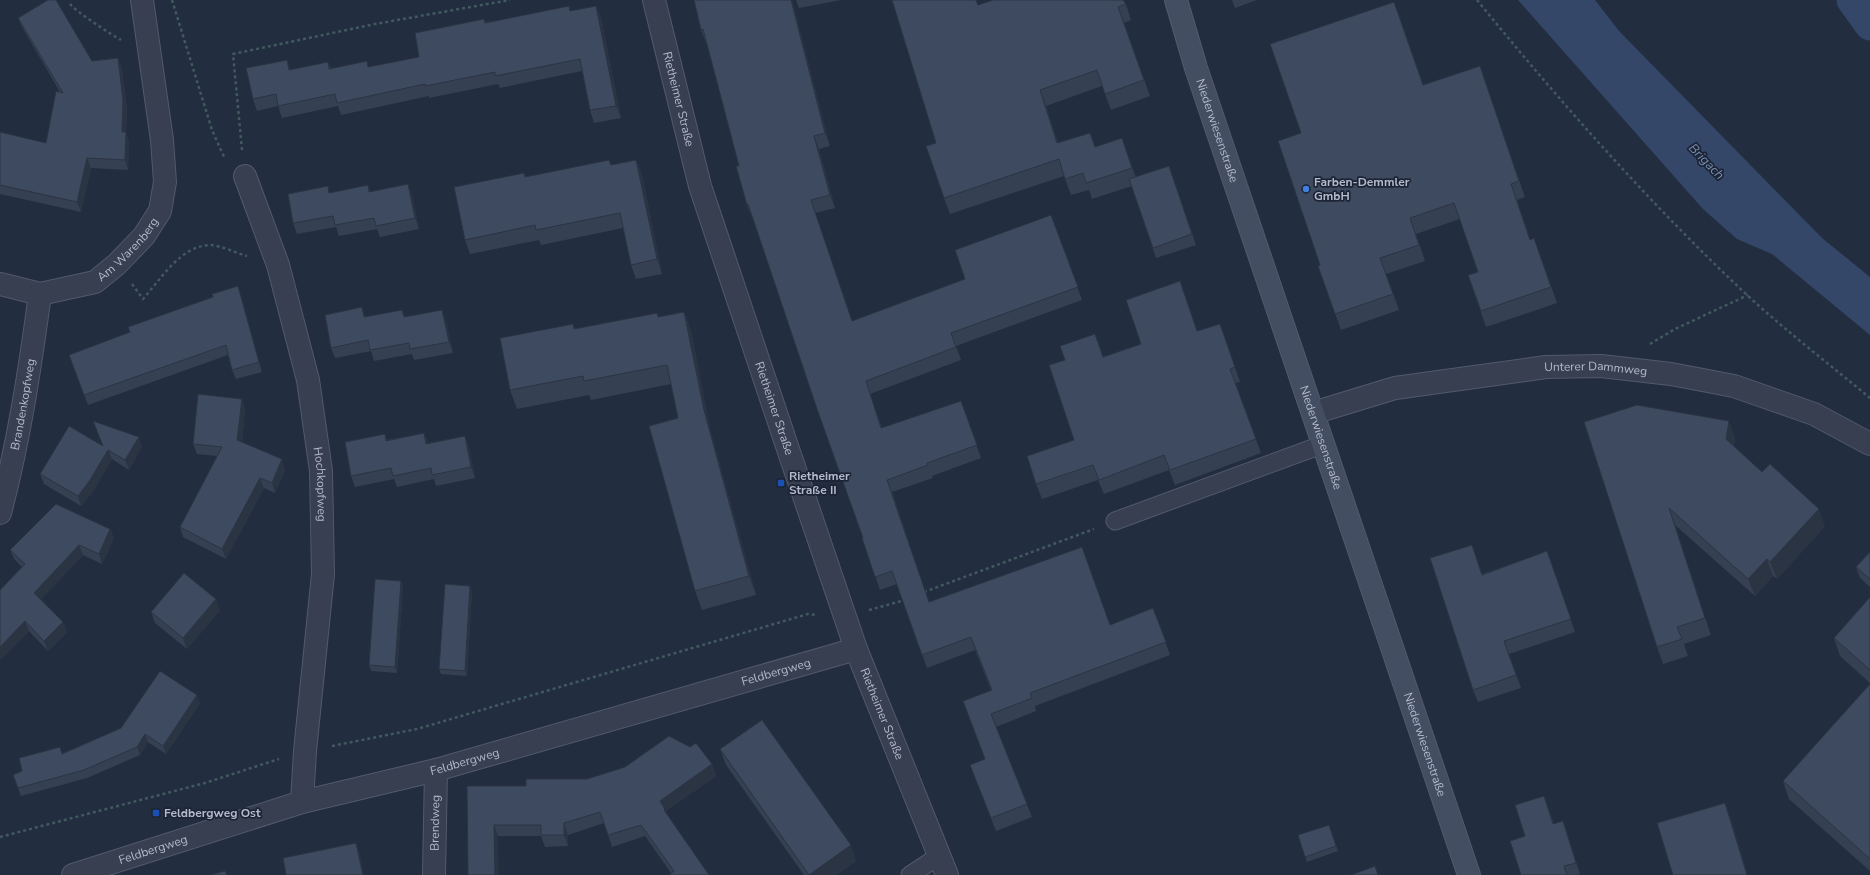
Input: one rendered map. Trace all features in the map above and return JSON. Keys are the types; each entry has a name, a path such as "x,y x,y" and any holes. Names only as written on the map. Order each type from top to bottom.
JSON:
{"street":[{"name":"Am Warenberg","path":"0,284 40,294 95,282 117,264 144,236 160,211 165,182 162,140 142,0"},
{"name":"Rietheimer Straße","path":"654,0 700,186 856,649 943,865"},
{"name":"Niederwiesenstraße","path":"1176,0 1196,68 1469,875"},
{"name":"Hochkopfweg","path":"245,176 278,265 308,380 321,472 323,574 305,751 302,802"},
{"name":"Brandenkopfweg","path":"0,513 18,433 31,364 40,294"},
{"name":"Unterer Dammweg","path":"1313,413 1395,388 1546,367 1601,366 1671,374 1734,386 1814,414 1870,444"},
{"name":"Feldbergweg","path":"73,875 104,870 302,802 436,770 856,649"},
{"name":"Brendweg","path":"434,875 436,770"}],"lane":[{"path":"1115,522 1324,444"},
{"path":"910,875 943,865"}],"path":[{"path":"172,0 212,130 227,163 245,176"},
{"path":"245,176 233,54 375,24 510,0"},
{"path":"1477,0 1522,56 1655,204 1748,295 1870,398"},
{"path":"70,4 74,10 84,14 120,40 148,37"},
{"path":"117,264 143,299 178,259 191,250 212,245 278,265"},
{"path":"1641,370 1644,348 1675,329 1748,295"},
{"path":"922,593 1115,522"},
{"path":"0,837 205,783 305,751 417,729 808,614 845,616 907,599"}],"water":[{"name":"Brigach","path":"1518,0 1595,0 1619,31 1822,238 1870,277 1870,335 1772,254 1737,239 1703,209"}],"building":[{"path":"48,0 56,0 92,61 118,58 123,100 122,132 126,132 125,160 87,158 77,202 0,185 0,132 46,143 56,91 63,93 18,18"},
{"path":"694,0 791,0 825,133 814,136 830,195 811,200 852,321 965,279 955,250 1051,215 1078,287 951,333 956,347 866,381 881,428 961,401 977,445 927,463 928,465 887,480 929,602 1082,547 1110,625 1153,608 1166,642 1030,693 1032,698 991,714 1027,804 991,818 970,765 985,759 963,701 992,690 971,637 922,655 892,571 875,577 863,538 817,409 748,204 747,205 736,166 739,166"},
{"path":"892,0 976,0 978,5 993,0 1123,0 1126,4 1118,7 1144,80 1105,94 1097,70 1040,90 1057,143 1090,133 1095,147 1122,138 1132,168 1086,183 1083,173 1065,179 1059,159 944,198 926,146 936,143"},
{"path":"1394,2 1423,85 1480,66 1519,181 1511,184 1530,240 1534,238 1551,287 1481,311 1468,275 1478,272 1454,203 1410,218 1419,245 1380,258 1393,294 1335,314 1278,141 1301,133 1270,44"},
{"path":"569,6 570,11 596,6 616,106 590,110 580,59 495,76 495,72 425,86 425,84 337,103 335,94 278,106 276,94 253,99 246,68 287,60 289,70 328,62 329,69 367,61 368,67 419,57 415,33 484,19 485,23"},
{"path":"609,160 611,165 636,160 657,259 631,265 620,213 536,230 535,225 465,240 454,187 524,173 525,177"},
{"path":"1169,166 1192,234 1153,248 1129,179"},
{"path":"408,184 415,218 376,226 374,218 335,225 333,216 293,223 288,194 328,186 329,193 368,185 369,192"},
{"path":"1180,281 1197,331 1220,324 1235,367 1230,369 1256,439 1170,470 1164,455 1099,480 1093,465 1036,484 1027,456 1074,440 1049,365 1065,360 1060,346 1095,334 1103,357 1141,344 1126,300"},
{"path":"238,286 259,362 232,370 226,345 84,395 69,355 130,332 128,327 213,297 212,294"},
{"path":"362,307 364,317 402,310 404,317 442,310 449,342 410,349 409,343 370,350 368,340 331,348 325,315"},
{"path":"684,312 704,410 749,576 695,591 649,426 678,418 667,365 584,381 583,376 510,390 500,338 573,324 574,329 657,313 658,317"},
{"path":"198,394 242,399 237,440 282,459 272,483 260,478 222,549 180,527 222,447 193,444"},
{"path":"1637,405 1729,421 1726,439 1762,472 1770,464 1819,509 1770,562 1767,559 1748,579 1669,508 1705,618 1677,627 1682,639 1657,647 1584,422"},
{"path":"93,421 139,437 125,460 108,450 90,480 78,496 40,474 69,426 103,446"},
{"path":"424,433 426,444 465,436 471,467 432,475 431,468 393,476 391,468 351,476 345,442 385,434 386,441"},
{"path":"56,504 110,529 99,554 79,545 34,593 63,622 44,641 25,621 0,647 0,590 25,564 10,550"},
{"path":"1472,545 1482,575 1547,551 1571,619 1504,641 1516,675 1473,690 1430,558"},
{"path":"1870,552 1870,579 1856,567"},
{"path":"184,573 216,599 183,638 151,612"},
{"path":"375,579 401,581 395,667 369,665"},
{"path":"445,584 470,586 465,671 439,669"},
{"path":"1870,597 1870,670 1834,638"},
{"path":"160,671 197,695 163,746 145,734 137,747 84,770 18,788 13,775 22,771 19,758 60,747 62,754 121,728"},
{"path":"1870,684 1870,859 1783,781"},
{"path":"762,720 851,845 809,875 720,749"},
{"path":"669,736 690,747 696,743 712,764 660,801 665,809 664,810 709,875 669,875 674,871 641,825 608,835 600,812 564,823 564,835 541,835 541,825 494,825 495,875 468,875 467,786 526,786 526,779 587,779 625,767"},
{"path":"1544,796 1553,824 1563,821 1576,863 1564,866 1567,875 1521,875 1510,841 1525,836 1515,805"},
{"path":"1725,803 1747,875 1673,875 1657,823"},
{"path":"1329,825 1336,846 1305,857 1298,835"},
{"path":"356,843 363,875 286,875 283,858"},
{"path":"1375,866 1378,875 1351,875"},
{"path":"225,871 227,875 210,875"}],"waterway":[{"path":"1852,0 1870,25"}],"place":[{"name":"Farben-Demmler GmbH","path":"1306,189"},
{"name":"Rietheimer Straße II","path":"781,483"},
{"name":"Feldbergweg Ost","path":"156,813"}]}
